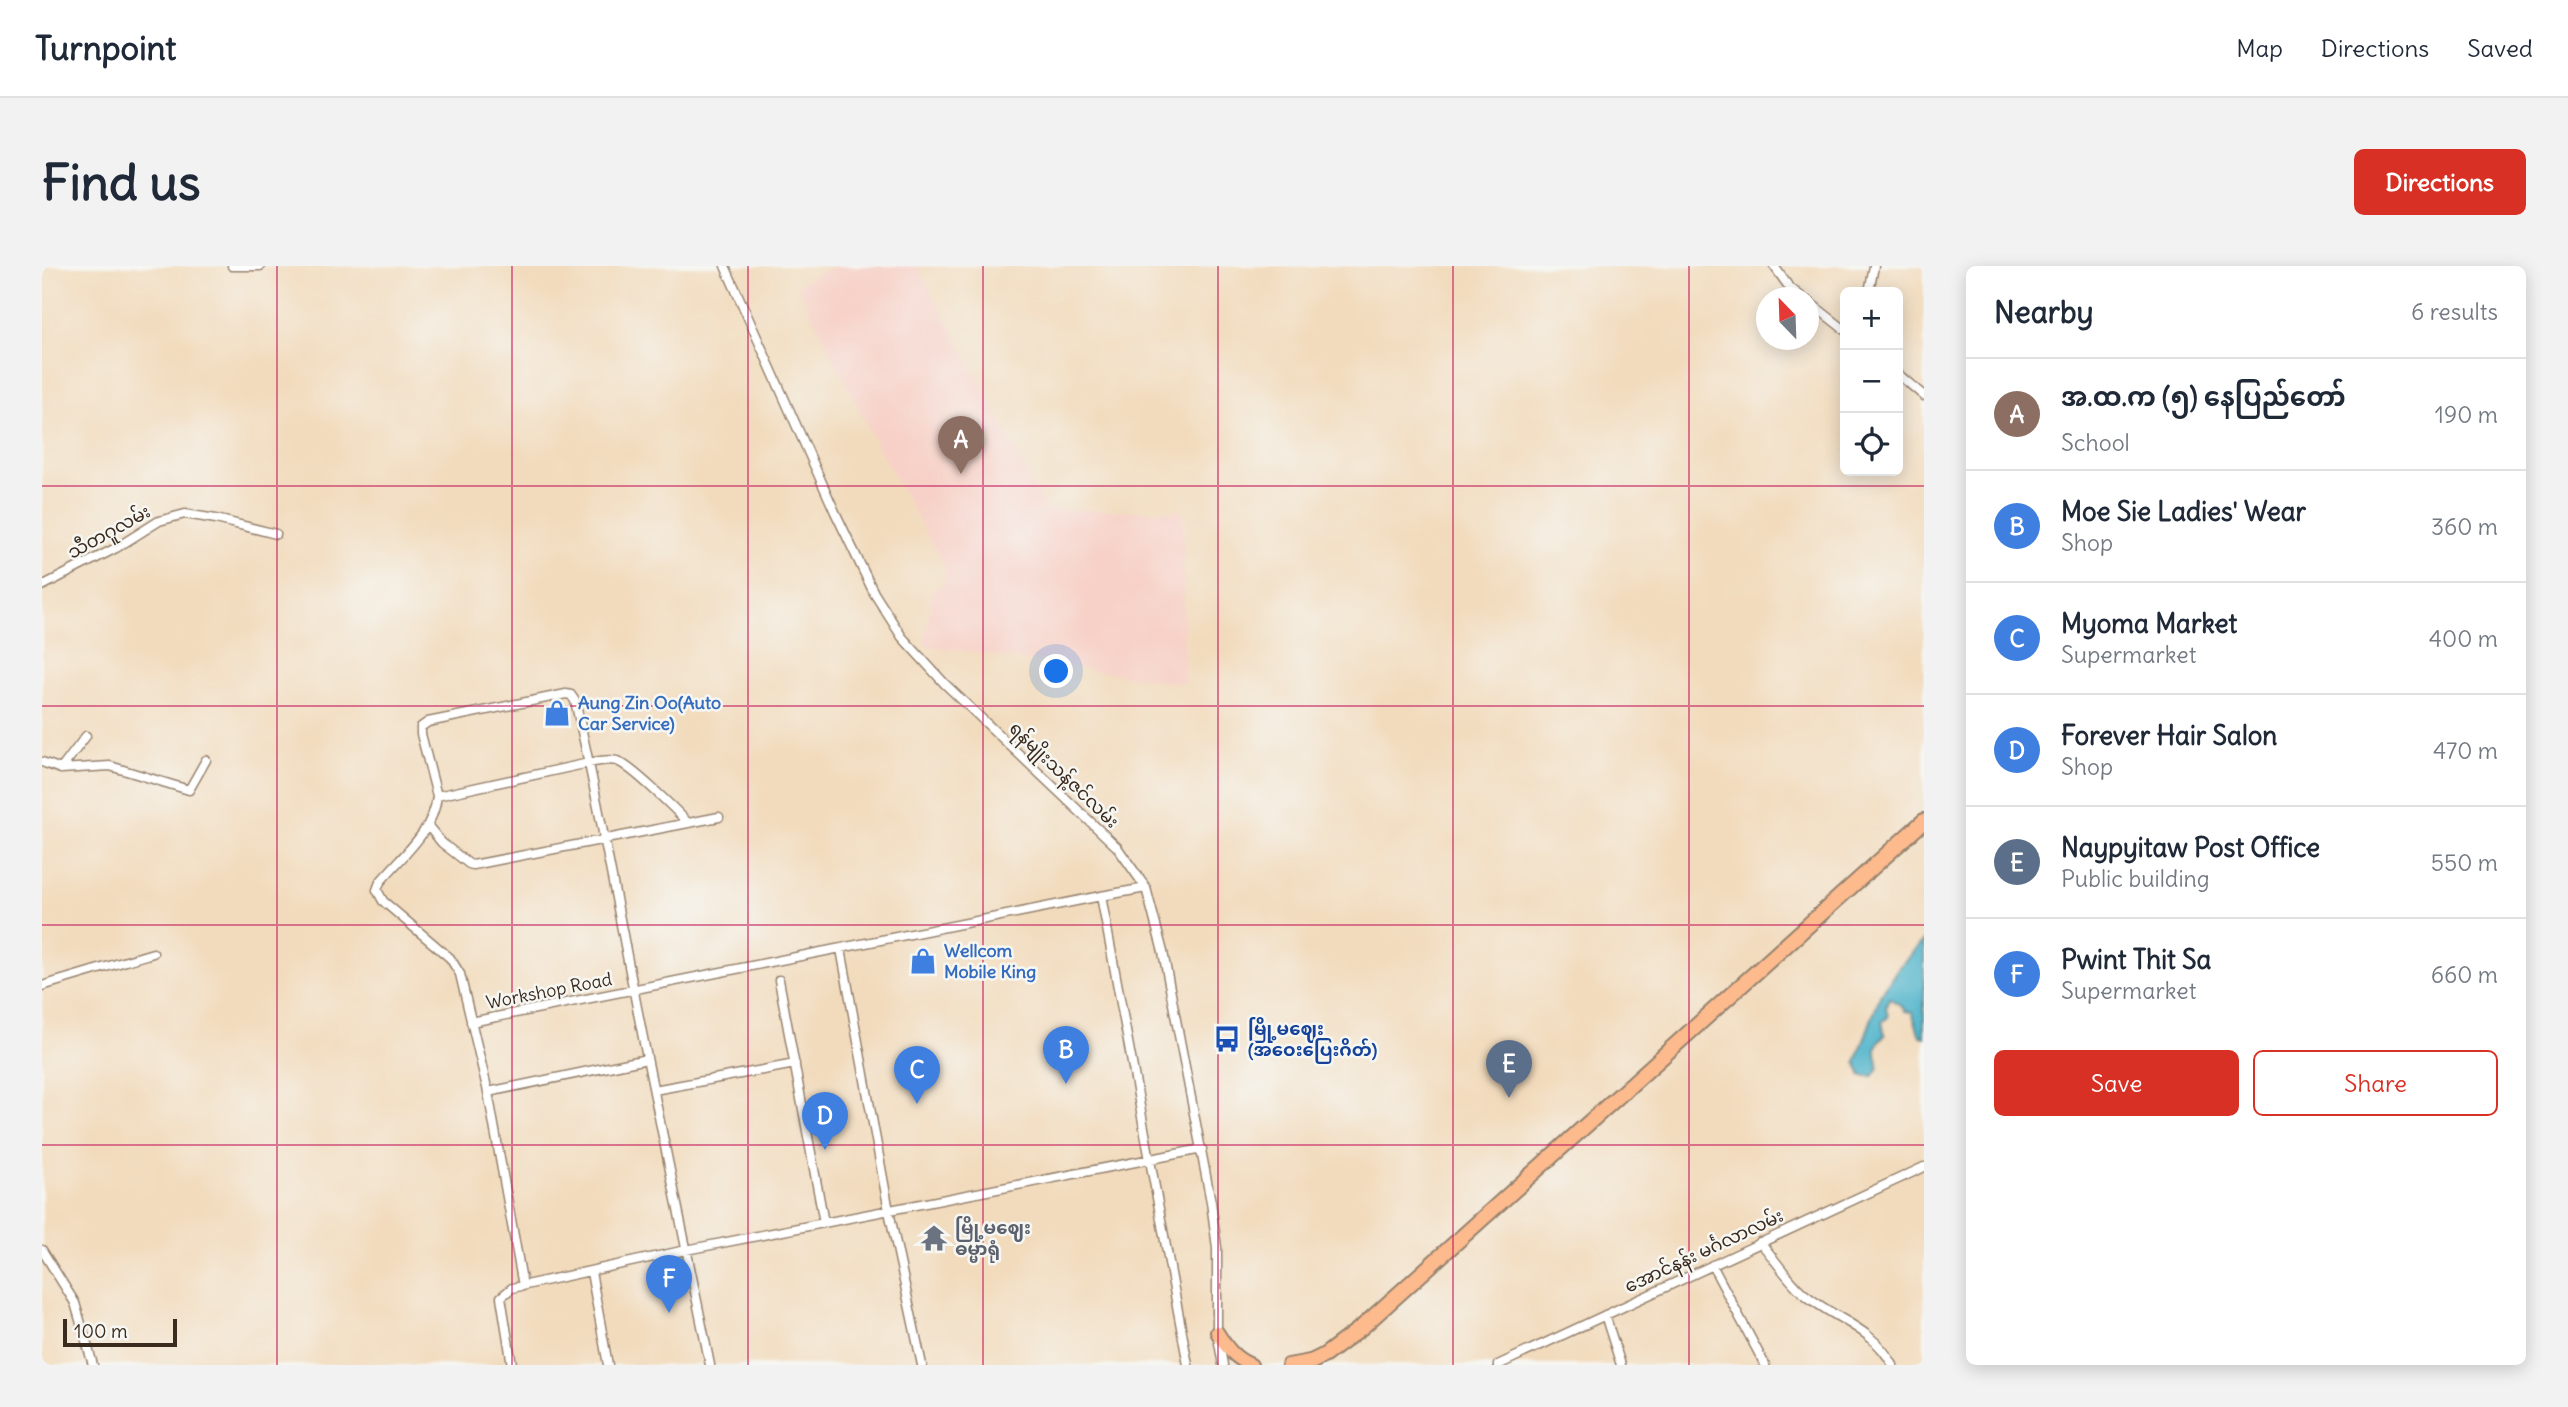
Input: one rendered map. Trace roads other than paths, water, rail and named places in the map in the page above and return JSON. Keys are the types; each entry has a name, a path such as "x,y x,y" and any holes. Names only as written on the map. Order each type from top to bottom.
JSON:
{"highway":[{"path":"1310,1362 1362,1327 1924,821"}],"main road":[{"path":"1217,1332 1228,1351 1251,1365"},
{"path":"1288,1365 1310,1362"}],"street":[{"path":"232,266 260,266"},
{"name":"ရန်မျိုးသန့်ဇင်လမ်း","path":"725,266 840,522 874,593 902,637 945,684 1117,847 1146,888 1163,952 1202,1149 1217,1248 1217,1332 1223,1365"},
{"path":"1774,266 1790,287"},
{"path":"1781,276 1786,266"},
{"path":"1870,287 1874,266"},
{"path":"1819,310 1840,326"},
{"path":"1903,378 1924,396"},
{"name":"သီတဂူလမ်း","path":"42,586 107,553 159,521 185,514 276,534"},
{"path":"523,1286 488,1092 460,974 450,958 392,911 377,890 380,881 428,826 435,812 437,796 421,727 428,722 566,694 571,695 575,701 590,763 710,1365"},
{"path":"61,769 86,736"},
{"path":"42,762 61,769 110,766 189,790 206,760"},
{"path":"437,796 590,763 616,761 688,822"},
{"path":"428,826 442,843 473,864 719,817"},
{"name":"Workshop Road","path":"471,1021 1146,888"},
{"path":"1101,896 1188,1365"},
{"path":"841,949 889,1211 922,1365"},
{"path":"42,986 153,953"},
{"path":"779,980 824,1223"},
{"path":"488,1092 647,1059"},
{"path":"654,1090 795,1063"},
{"path":"512,1365 501,1297 506,1291 686,1250 1202,1149"},
{"name":"အောင်နန်း မင်္ဂလာလမ်း","path":"1498,1365 1924,1167"},
{"path":"1760,1242 1801,1292 1872,1337 1893,1365"},
{"path":"42,1250 75,1303 93,1365"},
{"path":"1712,1265 1765,1365"},
{"path":"592,1272 608,1365"},
{"path":"1605,1315 1621,1365"}],"water":[{"path":"1924,940 1924,1037 1920,1036 1912,1012 1905,1011 1889,998 1886,1007 1888,1017 1882,1022 1885,1035 1876,1048 1877,1071 1873,1076 1862,1076 1856,1062 1880,996 1898,968"}],"place":[{"name":"အ.ထ.က (၅) နေပြည်တော်","path":"961,474"},
{"name":"Aung Zin Oo(Auto Car Service)","path":"557,713"},
{"name":"Wellcom Mobile King","path":"923,961"},
{"name":"မြို့မဈေး (အဝေးပြေးဂိတ်)","path":"1227,1039"},
{"name":"Moe Sie Ladies' Wear","path":"1066,1084"},
{"name":"Naypyitaw Post Office","path":"1509,1098"},
{"name":"Myoma Market","path":"917,1104"},
{"name":"Forever Hair Salon","path":"825,1150"},
{"name":"မြို့မဈေး ဓမ္မာရုံ","path":"934,1238"},
{"name":"Pwint Thit Sa","path":"669,1313"}]}
